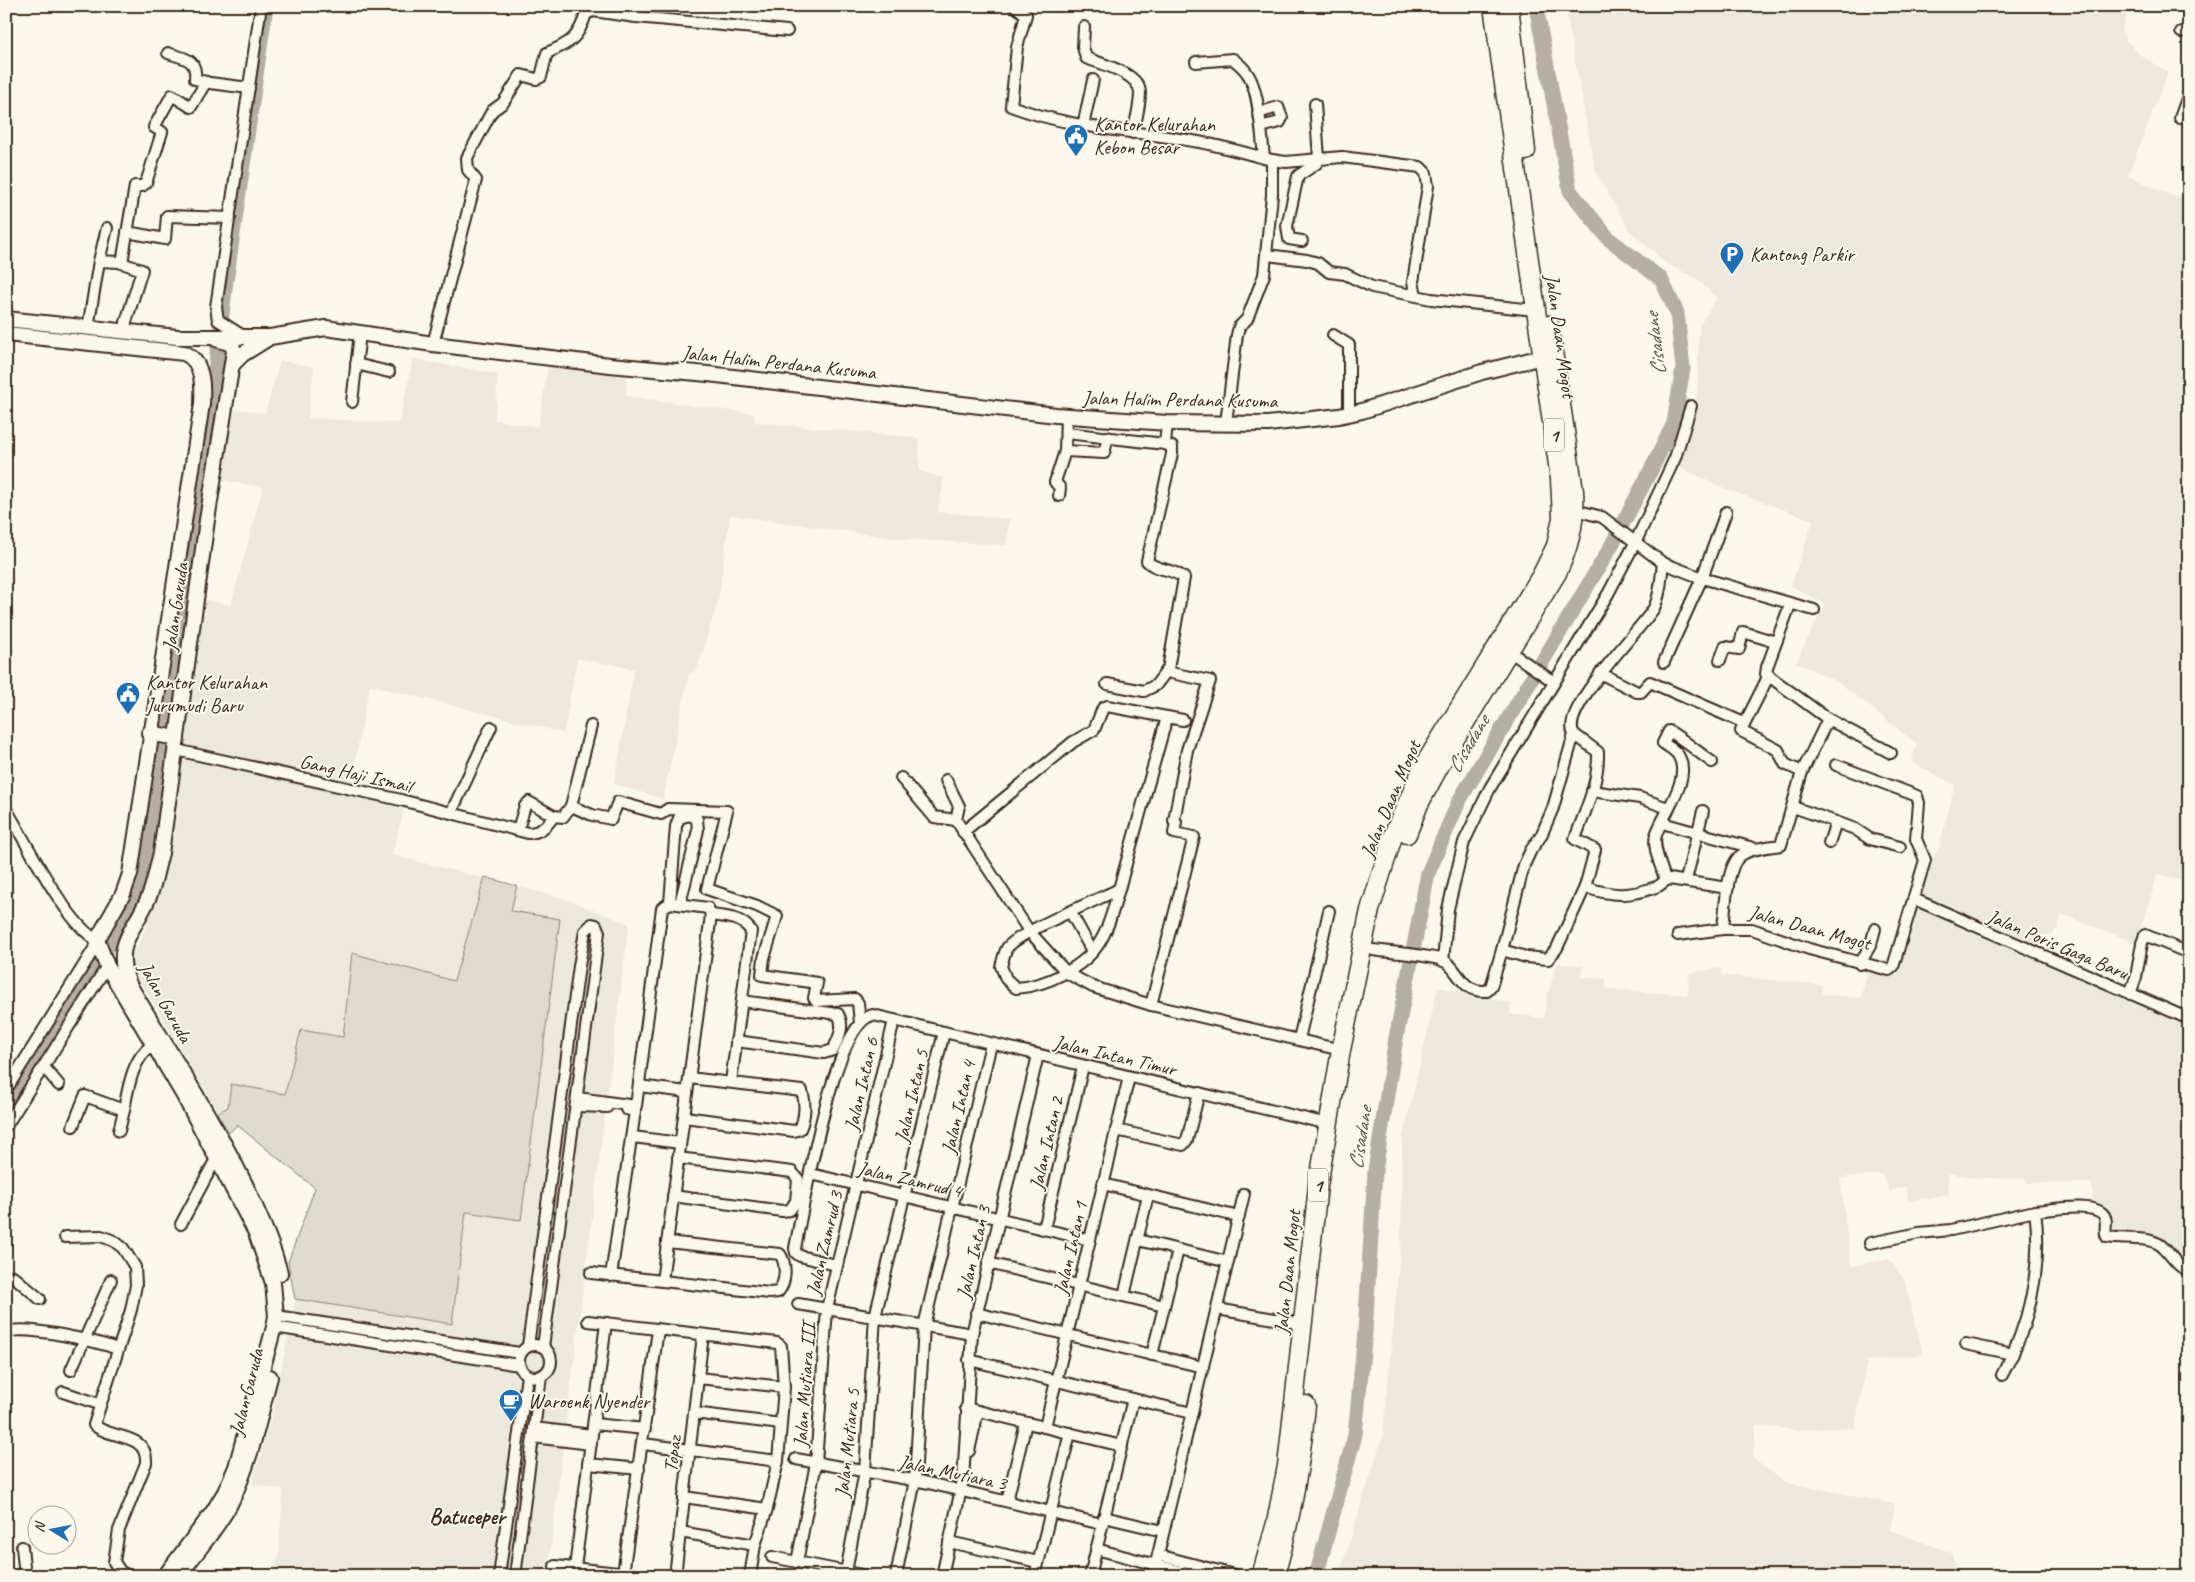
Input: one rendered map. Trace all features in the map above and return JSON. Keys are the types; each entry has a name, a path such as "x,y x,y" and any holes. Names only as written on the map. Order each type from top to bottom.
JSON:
{"highway":[{"name":"Jalan Daan Mogot","path":"1261,1576 1278,1516 1287,1466 1318,1186 1341,1050 1370,910 1394,833 1541,576 1560,533 1562,509 1560,479 1535,310 1503,19"},
{"name":"Jalan Daan Mogot","path":"1275,1576 1290,1521 1296,1484 1332,1170 1395,867 1419,804 1430,768 1515,654 1557,573 1570,540 1575,510 1503,19"}],"main road":[{"name":"Jalan Halim Perdana Kusuma","path":"6,320 125,332 270,338 326,328 433,344 610,365 708,374 1066,416 1167,423 1268,424 1349,414 1482,372 1542,357"},
{"name":"Jalan Garuda","path":"6,334 156,349 191,356 200,371 202,404 130,874 123,894 97,944 106,965 184,1096 217,1157 266,1257 273,1283 279,1322 236,1467 225,1492 165,1576"},
{"name":"Jalan Garuda","path":"179,1576 229,1506 241,1480 250,1454 279,1322 282,1281 275,1253 256,1208 208,1114 123,970 121,956 124,944 150,894 161,853 174,741 234,351 232,344 219,336"},
{"path":"232,365 249,349 270,338"},
{"path":"152,734 174,741"}],"street":[{"path":"219,336 216,307 249,88 254,25 261,6"},
{"path":"1015,6 1026,15 1017,46 1011,106 1041,118 1083,126 1188,140 1286,162 1342,157 1412,164 1420,167 1426,173 1428,186 1413,282 1416,295"},
{"path":"433,344 476,180 468,170 467,158 492,111 503,103 521,75 536,79 540,77 548,53 571,43 582,28 586,14 593,11 636,17 787,31"},
{"path":"1084,27 1082,47 1086,58 1122,71 1138,85 1140,92 1133,133"},
{"path":"168,53 194,63 196,67 195,79 249,88"},
{"path":"1196,62 1233,59 1248,74 1268,159 1272,195 1264,275 1247,319 1239,327 1226,423"},
{"path":"1083,126 1094,80"},
{"path":"122,263 135,186 142,186 146,183 162,132 154,126 160,113 172,95 191,107 206,82"},
{"path":"2180,118 2189,94"},
{"path":"1302,241 1289,239 1287,226 1298,176 1317,163 1319,158 1315,104"},
{"path":"1258,113 1278,107 1282,118 1280,122 1261,127"},
{"path":"127,232 165,238 167,216 230,218"},
{"path":"88,328 99,262 107,228"},
{"path":"1267,255 1318,263 1329,272 1345,274 1372,287 1431,299 1535,310"},
{"path":"99,262 122,263 142,270 126,322 125,332"},
{"path":"352,402 360,333"},
{"path":"1333,335 1350,345 1349,414"},
{"path":"356,364 389,372"},
{"path":"1439,960 1448,909 1464,842 1490,788 1551,680 1608,594 1675,458 1691,406"},
{"path":"1059,496 1060,488 1055,482 1065,451 1066,433 1064,432 1066,416"},
{"path":"1165,444 1167,423"},
{"path":"1066,433 1165,444 1172,447 1172,454 1147,560 1151,565 1178,572 1184,578 1168,669 1156,685 1144,691 1107,684"},
{"path":"1080,451 1081,434"},
{"path":"1065,451 1104,453 1108,438"},
{"path":"1575,510 1602,517 1663,563 1702,578 1790,605 1814,610"},
{"path":"1664,662 1702,578 1726,512"},
{"path":"1377,951 1439,960 1470,988 1479,992 1488,991 1492,987 1524,865 1531,850 1541,836 1552,808 1574,734 1571,723 1578,707 1600,673 1621,651 1654,607 1660,592 1663,563"},
{"path":"1790,605 1766,670 1769,676 1828,719 1891,753"},
{"path":"1720,660 1725,647 1737,651 1744,632 1776,642"},
{"path":"1515,654 1551,680"},
{"path":"1151,1005 1194,837 1174,834 1176,822 1174,821 1186,750 1210,681 1171,673 1168,669"},
{"path":"1600,673 1637,692 1641,692 1650,682 1744,723"},
{"path":"1769,676 1741,731 1778,750 1785,764 1802,772"},
{"path":"964,832 1073,742 1094,730 1103,708 1107,706 1182,720"},
{"path":"1119,889 1029,931 1008,948 1001,966 1006,979 1016,988 1034,987 1067,973 1092,951 1102,939 1119,889 1167,717"},
{"name":"Jalan Daan Mogot","path":"1828,719 1802,772 1782,845 1758,850 1739,857 1734,863 1728,888 1723,929 1752,929 1809,949 1860,964 1889,970 1893,967 1914,900"},
{"path":"518,830 525,806 529,802 554,816 563,817 571,806 591,726"},
{"path":"451,813 491,727"},
{"path":"1665,880 1655,847 1656,836 1678,790 1681,762 1678,754 1663,743 1668,732 1687,741 1696,752 1712,762"},
{"path":"1502,950 1526,957 1548,959 1557,948 1585,887 1595,850 1575,839 1589,805 1598,762 1598,752 1574,734"},
{"name":"Gang Haji Ismail","path":"174,741 528,833 537,833 549,824 554,816"},
{"path":"1836,765 1917,796 1919,803 1916,839 1925,860 1914,900"},
{"path":"901,778 934,817 956,820"},
{"path":"946,780 959,806 956,820 1029,931 1067,973 1093,986 1151,1005 1341,1050"},
{"path":"1592,792 1640,798 1668,808"},
{"path":"571,806 592,815 611,819 618,802 661,814 668,809 727,811 707,889 757,906 777,916 764,958 762,975 817,983 814,998 816,1001 855,998 858,1003 860,1023"},
{"path":"1793,807 1855,829 1870,839 1900,847"},
{"path":"6,809 53,889 80,927 97,944 6,1090"},
{"path":"1686,880 1703,811"},
{"path":"690,814 697,819 698,830 675,904 676,826 679,818 690,814"},
{"path":"1662,822 1758,850"},
{"path":"1829,843 1836,822"},
{"path":"1585,887 1608,894 1620,895 1658,887 1665,880 1686,880 1728,888"},
{"name":"Jalan Poris Gaga Baru","path":"1914,900 2189,1019"},
{"path":"577,1102 636,1106 662,908 675,904 708,908 711,915 662,1281"},
{"path":"1299,1039 1329,911"},
{"path":"1071,913 1092,951"},
{"path":"711,915 733,918 746,924 751,931 731,1082"},
{"path":"519,1366 524,1349 545,1213 585,931 589,924 594,924 599,932 543,1347 551,1358 547,1372 541,1376 526,1376"},
{"path":"1678,935 1723,929"},
{"path":"1860,964 1871,944 1875,929"},
{"path":"2130,994 2136,977 2145,935 2189,953"},
{"path":"6,1126 106,965"},
{"path":"736,1041 824,1053 833,1050 840,1038 842,1021 838,1014 742,1001"},
{"path":"836,1265 796,1253 831,1080 860,1023 866,1016 873,1015 894,1020"},
{"name":"Jalan Intan Timur","path":"894,1020 1328,1124"},
{"name":"Jalan Intan 6","path":"855,1184 894,1020"},
{"name":"Jalan Intan 5","path":"875,1317 944,1032"},
{"name":"Jalan Intan 4","path":"896,1576 915,1480 924,1326 991,1044"},
{"path":"119,1131 132,1078 143,1050 153,1045"},
{"name":"Jalan Intan 3","path":"942,1576 961,1490 972,1334 1038,1055"},
{"path":"565,1066 582,1068"},
{"name":"Jalan Intan 2","path":"1044,1229 1083,1066"},
{"path":"44,1067 60,1085"},
{"name":"Jalan Intan 1","path":"1045,1427 1129,1077"},
{"path":"684,1117 794,1131 800,1129 805,1100 802,1091 689,1078"},
{"path":"639,1086 687,1092"},
{"path":"1116,1130 1183,1145 1187,1140 1199,1094"},
{"path":"73,1126 85,1096 124,1110"},
{"path":"611,1276 635,1110 617,1106"},
{"path":"632,1136 680,1143"},
{"path":"181,1224 217,1157"},
{"path":"673,1196 782,1211 790,1210 796,1200 798,1179 792,1172 678,1158"},
{"name":"Jalan Zamrud 4","path":"811,1174 1090,1240"},
{"name":"Jalan Zamrud 3","path":"827,1309 855,1184"},
{"path":"1103,1184 1239,1217"},
{"path":"1153,1576 1244,1194"},
{"path":"1124,1296 1148,1195"},
{"path":"1870,1243 1911,1234 1951,1230 2035,1212 2076,1208 2098,1212 2105,1218 2107,1237 2156,1242 2183,1269 2189,1270"},
{"path":"2002,1374 2013,1354 2036,1274 2038,1250 2035,1212"},
{"path":"545,1213 562,1216"},
{"path":"65,1238 101,1236 114,1241 123,1248 134,1267 136,1285 94,1425 132,1440 144,1447 146,1453 146,1463 118,1530 114,1562 120,1571 128,1576"},
{"path":"1138,1240 1228,1262"},
{"path":"591,1273 770,1293 778,1292 782,1287 785,1262 780,1254 667,1242"},
{"path":"1152,1355 1178,1250"},
{"path":"988,1263 1164,1306"},
{"path":"6,1280 13,1276 40,1299"},
{"path":"71,1370 111,1280"},
{"name":"Jalan Zamrud 3","path":"798,1304 972,1334"},
{"name":"Jalan Mutiara III","path":"796,1562 816,1463 827,1309"},
{"path":"1216,1309 1303,1324"},
{"path":"976,1313 1203,1367"},
{"name":"Jalan Mutiara 5","path":"846,1572 865,1471 875,1317"},
{"path":"588,1321 777,1343 783,1351 784,1387 778,1461 767,1509 755,1544 750,1576"},
{"path":"279,1322 367,1328 524,1349 543,1347"},
{"path":"279,1322 365,1341 519,1366 526,1376 499,1576"},
{"path":"575,1568 606,1323"},
{"path":"9,1328 19,1328 83,1340 118,1349"},
{"path":"623,1574 658,1330"},
{"path":"417,1349 419,1336"},
{"name":"Topaz","path":"675,1576 704,1336"},
{"path":"1966,1344 2013,1354"},
{"path":"969,1360 1192,1413"},
{"path":"515,1576 541,1376"},
{"path":"698,1378 784,1387"},
{"path":"63,1392 100,1404"},
{"path":"1090,1576 1133,1399"},
{"path":"966,1408 1122,1446"},
{"path":"963,1460 968,1451 978,1411"},
{"path":"694,1413 781,1424"},
{"path":"1007,1501 1026,1423"},
{"path":"594,1424 645,1429"},
{"path":"533,1433 592,1440"},
{"path":"1035,1576 1049,1511 1070,1433"},
{"path":"643,1444 778,1461"},
{"name":"Jalan Mutiara 3","path":"796,1459 915,1480 1049,1511 1163,1531"},
{"path":"588,1464 639,1469"},
{"path":"684,1498 767,1509"},
{"path":"680,1532 755,1544"},
{"path":"949,1542 1038,1562"},
{"path":"22,1547 25,1576"},
{"path":"1096,1550 1157,1560 1196,1572 1238,1576"},
{"path":"772,1557 796,1562 820,1571 846,1572 867,1576"},
{"path":"555,1566 645,1576"}],"shaded area":[{"path":"1565,6 2131,6 2121,29 2126,40 2139,54 2168,72 2128,176 2189,203 2189,884 2158,873 2136,943 2062,914 2057,929 2053,933 2042,936 2034,956 2189,1024 2189,1274 2184,1274 2158,1245 2109,1242 2108,1218 2093,1212 2092,1183 2026,1183 2026,1179 1975,1178 1947,1173 1949,1194 1908,1201 1906,1186 1890,1191 1881,1174 1840,1178 1851,1266 1889,1259 1904,1279 1923,1354 1867,1361 1855,1428 1796,1430 1756,1425 1753,1459 1787,1483 1895,1504 1890,1530 1952,1553 1956,1576 1339,1576 1383,1435 1401,1242 1402,1141 1438,987 1511,1003 1510,1014 1544,1018 1547,997 1557,963 1583,966 1581,977 1606,979 1606,989 1688,995 1689,973 1721,968 1722,975 1821,985 1822,994 1861,998 1869,967 1890,974 1923,874 1939,848 1955,785 1911,762 1917,744 1841,684 1796,662 1825,604 1791,586 1813,520 1720,487 1679,466 1692,428 1697,393 1699,326 1717,298 1694,277 1667,264 1629,230 1595,170"},
{"path":"413,359 498,374 495,420 538,427 548,367 627,376 626,396 754,414 755,422 919,438 919,471 944,478 938,512 1010,519 1006,545 901,539 730,515 718,601 697,670 689,674 663,799 614,784 634,669 577,658 564,733 370,685 351,780 408,793 392,855 563,898 629,924 547,1576 274,1576 279,1552 283,1490 252,1484 273,1411 295,1299 288,1262 315,1188 237,1125 229,1133 162,1017 127,962 142,937 165,876 202,599 231,605 263,487 220,480 235,409 265,413 280,360 314,367 308,418 399,423"},
{"path":"485,877 517,886 511,911 560,919 521,1220 466,1212 452,1324 295,1299 288,1262 315,1188 237,1125 229,1133 217,1113 228,1107 231,1084 285,1094 301,1030 343,1037 352,953 454,981"}],"waterway":[{"path":"6,1106 111,941 132,905 144,877 167,707 201,486 226,282 266,6"},
{"name":"Cisadane","path":"1316,1576 1355,1435 1365,1332 1375,1171 1396,1038 1428,873 1459,801 1609,550 1653,466 1674,423 1683,368 1677,313 1661,279 1609,239 1570,191 1536,6"}],"place":[{"name":"Kantor Kelurahan Kebon Besar","path":"1076,157"},
{"name":"Kantong Parkir","path":"1732,275"},
{"name":"Kantor Kelurahan Jurumudi Baru","path":"128,715"},
{"name":"Waroenk Nyender","path":"511,1422"}],"district":[{"name":"Batuceper","path":"467,1516"}]}
